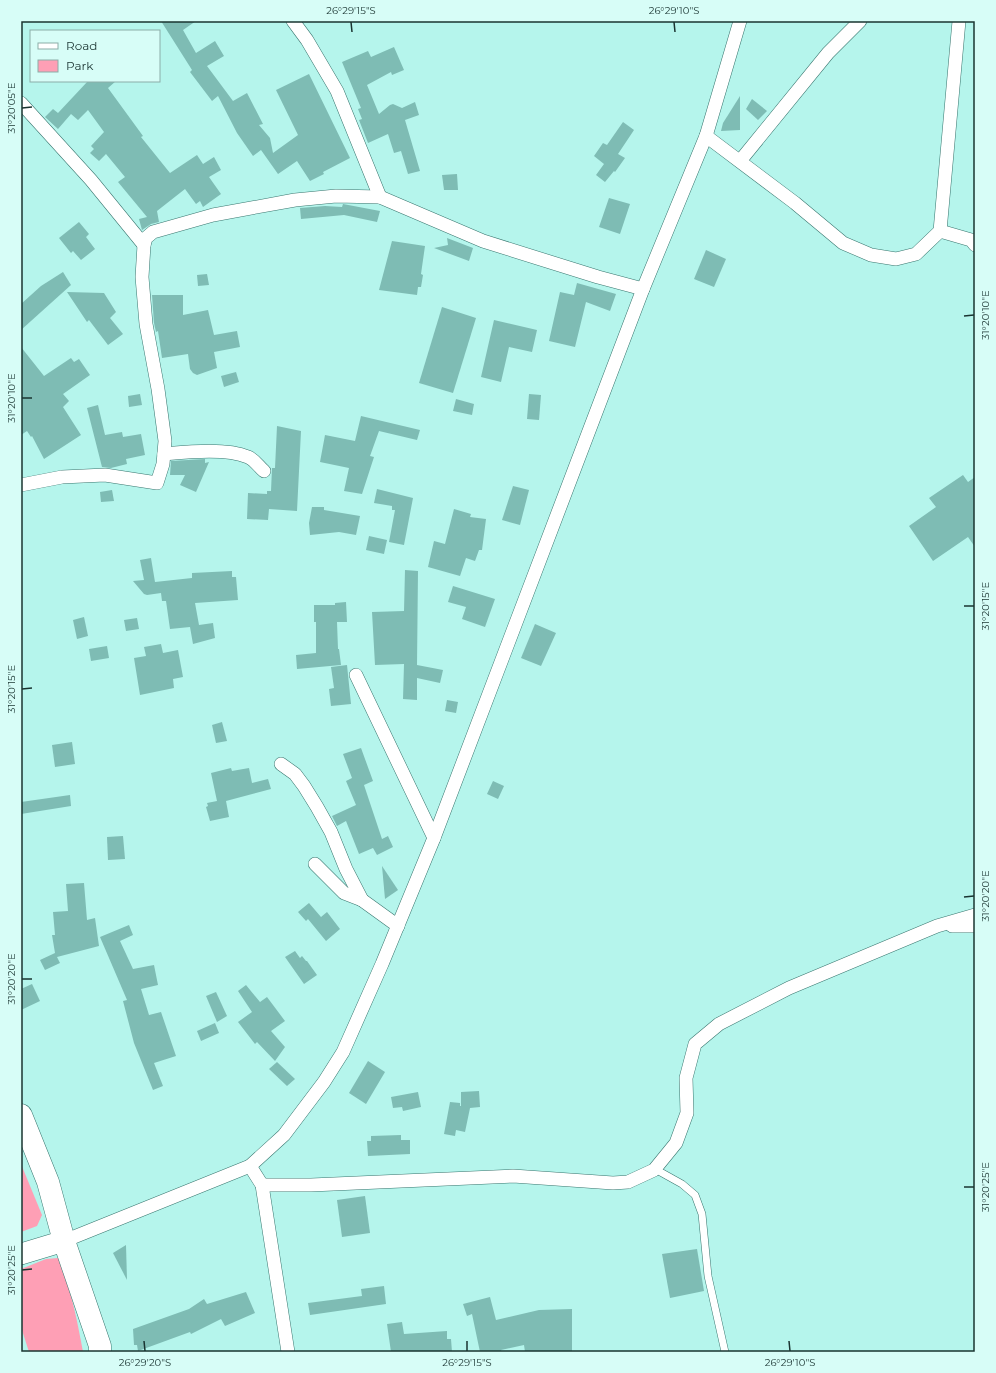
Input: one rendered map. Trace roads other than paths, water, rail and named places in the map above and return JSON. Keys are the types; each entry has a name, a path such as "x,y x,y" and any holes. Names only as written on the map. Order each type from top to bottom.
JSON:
{"highway":[{"path":"21,1115 48,1182 64,1241 100,1346 100,1352"}],"main road":[{"path":"21,1254 64,1241"}],"street":[{"path":"293,21 307,40 337,91 380,197"},
{"path":"64,1241 250,1166 284,1134 324,1082 343,1052 398,926 434,838 643,290 706,136 740,21"},
{"path":"740,161 828,53 860,21"},
{"path":"706,136 795,203 843,243 870,255 896,259 916,254 940,231 959,21"},
{"path":"21,103 91,180 144,245"},
{"path":"24,480 105,475 157,483 163,464 165,441 158,389 146,324 142,277 144,245 146,238 153,232 213,215 295,200 336,196 380,197 483,241 643,290"},
{"path":"940,231 971,240 975,245"},
{"path":"164,454 203,451 232,453 249,457 264,471"},
{"path":"356,675 434,838"},
{"path":"281,764 295,774 317,807 331,832 346,869 362,900"},
{"path":"315,864 344,893 362,900 398,926"},
{"path":"262,1185 326,1184 514,1176 613,1183 628,1182 654,1170 676,1143 687,1114 686,1078 695,1044 719,1024 789,988 937,926 975,915"},
{"path":"937,926 975,926"},
{"path":"250,1166 262,1185 288,1352"}],"lane":[{"path":"655,1169 682,1184 695,1195 702,1214 708,1276 725,1352"}]}
